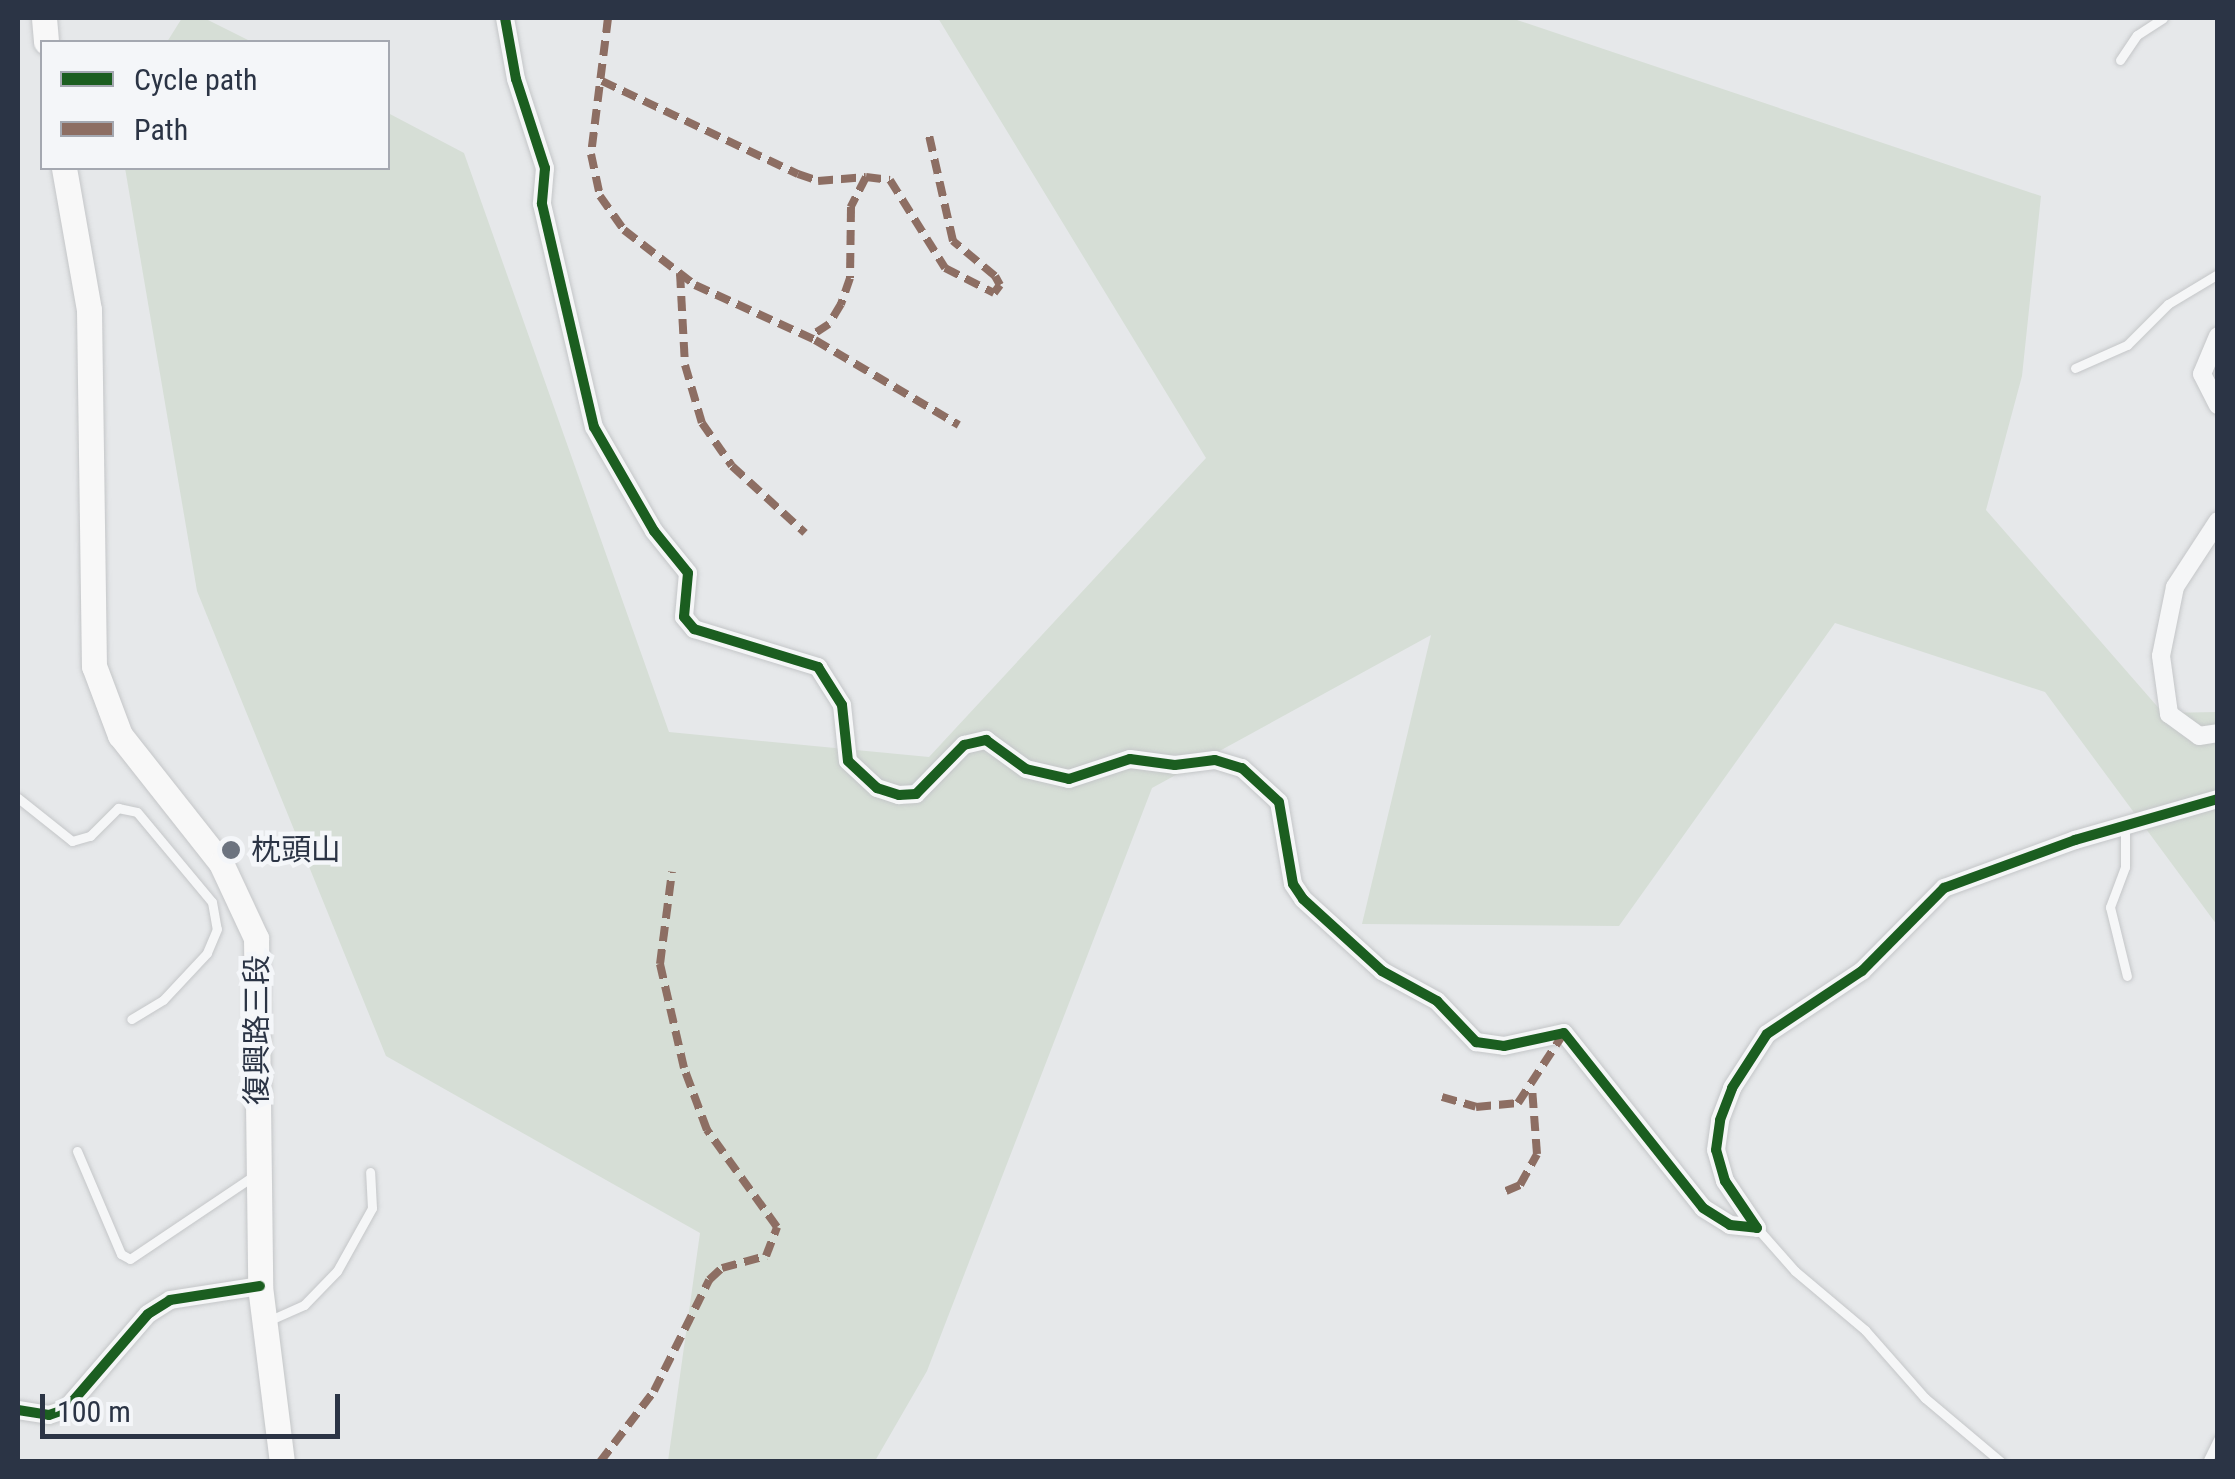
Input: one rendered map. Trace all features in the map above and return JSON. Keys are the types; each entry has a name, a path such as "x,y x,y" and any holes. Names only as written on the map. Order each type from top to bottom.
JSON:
{"main road":[{"name":"復興路三段","path":"64,170 89,310 94,666 120,735 221,864 247,908 260,977 260,1286 282,1462"}],"street":[{"path":"505,18 516,79 545,168 542,204 594,427 654,532 688,574 684,616 694,629 818,667 842,705 848,761 877,788 899,795 916,794 964,745 986,740 1026,769 1068,779 1130,759 1176,766 1215,760 1242,768 1279,802 1293,884 1303,898 1382,971 1437,1002 1476,1042 1504,1046 1564,1033 1703,1208 1730,1224 1757,1228"},
{"path":"2218,336 2202,374 2218,405"},
{"path":"2218,522 2175,587 2161,656 2169,714 2199,736 2218,734"},
{"path":"1757,1228 1725,1181 1716,1150 1732,1088 1757,1045 1862,970 1944,888 2218,798"},
{"path":"18,1410 49,1415 66,1409 148,1314 170,1300 260,1286"}],"lane":[{"path":"2120,60 2136,34 2162,18"},
{"path":"2075,368 2127,345 2168,304 2218,274"},
{"path":"18,798 72,841 90,836 118,808 137,812 212,902 218,929 207,952 163,1000 131,1019"},
{"path":"2125,828 2126,867 2110,907 2127,976"},
{"path":"77,1151 121,1254 130,1259 258,1173"},
{"path":"266,1322 304,1304 337,1271 372,1208 370,1172"},
{"path":"1757,1228 1796,1271 1865,1330 1925,1398 2002,1462"},
{"path":"2207,1462 2218,1439"}],"shaded area":[{"path":"182,18 204,18 248,40 168,40"},
{"path":"938,18 1511,18 2041,196 2022,376 1986,510 2163,713 2217,712 2217,925 2045,692 1835,623 1619,926 1362,924 1431,635 1152,788 927,1371 875,1461 668,1461 700,1233 386,1056 197,591 125,170 390,170 390,114 464,153 669,732 929,757 1206,458"}],"marked path":[{"path":"608,18 591,154 600,196 624,230 695,285 815,340 959,425"},
{"path":"602,81 798,174 818,181 866,177 851,207 850,278 841,304 829,324 809,337"},
{"path":"866,177 890,180 945,268 994,293 1000,285 995,276 953,241 929,135"},
{"path":"680,273 685,365 702,423 732,466 805,533"},
{"path":"600,1462 654,1391 709,1280 722,1268 766,1256 777,1227 707,1130 684,1068 660,964 672,872"},
{"path":"1442,1097 1476,1107 1518,1103 1564,1033"},
{"path":"1506,1191 1520,1185 1537,1154 1532,1088"}],"cycle path":[{"path":"505,18 516,79 545,168 542,204 594,427 654,531 688,573 684,617 694,629 818,667 842,705 848,761 877,788 899,795 916,794 964,745 986,740 1026,769 1069,779 1130,759 1175,765 1215,760 1242,768 1279,802 1293,884 1303,899 1382,971 1437,1001 1476,1042 1504,1046 1564,1033 1703,1208 1730,1225 1757,1228 1725,1181 1716,1150 1720,1120 1732,1088 1767,1034 1862,971 1944,888 2075,840 2218,799"},
{"path":"18,1410 49,1415 66,1409 148,1314 170,1300 260,1286"}],"place":[{"name":"枕頭山","path":"231,850"}]}
